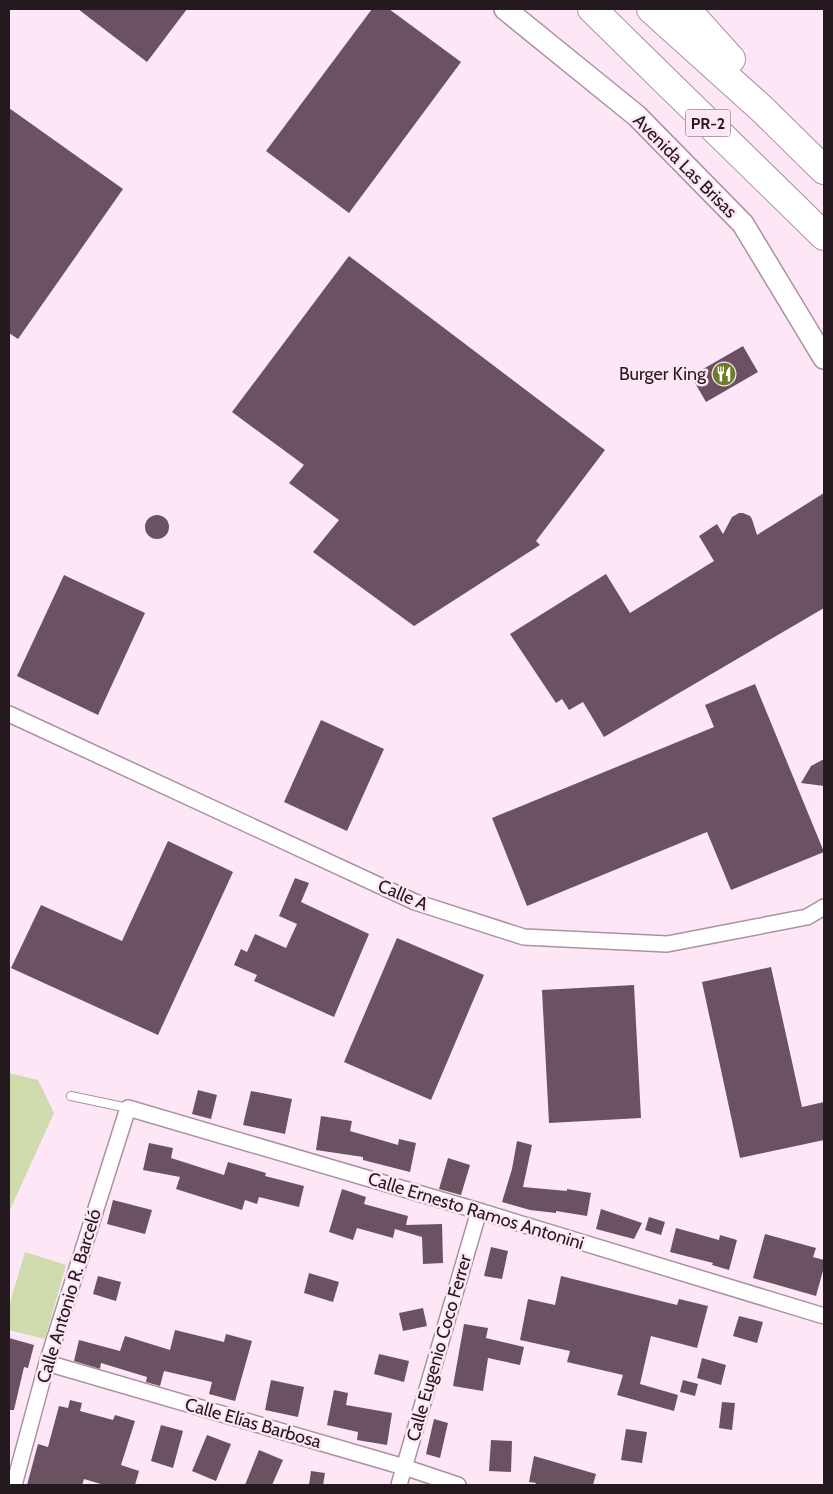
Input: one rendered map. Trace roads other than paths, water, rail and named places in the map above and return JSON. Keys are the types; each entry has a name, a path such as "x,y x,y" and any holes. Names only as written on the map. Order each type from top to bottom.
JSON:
{"highway":[{"name":"PR-2","path":"592,9 824,236"},
{"name":"PR-2","path":"651,9 762,109 824,170"},
{"path":"686,9 730,58 762,109"}],"street":[{"name":"Avenida Las Brisas","path":"505,9 638,116 743,224 824,358"},
{"name":"Calle A","path":"9,714 415,902 524,937 667,944 807,917 824,907"},
{"name":"Calle Ernesto Ramos Antonini","path":"128,1108 479,1211 824,1316"},
{"name":"Calle Antonio R. Barceló","path":"14,1485 47,1363 128,1108"},
{"name":"Calle Eugenio Coco Ferrer","path":"399,1485 479,1211"},
{"name":"Calle Elías Barbosa","path":"47,1363 404,1467 458,1485"}],"lane":[{"path":"71,1096 128,1108"}],"place":[{"name":"Burger King","path":"724,374"}]}
